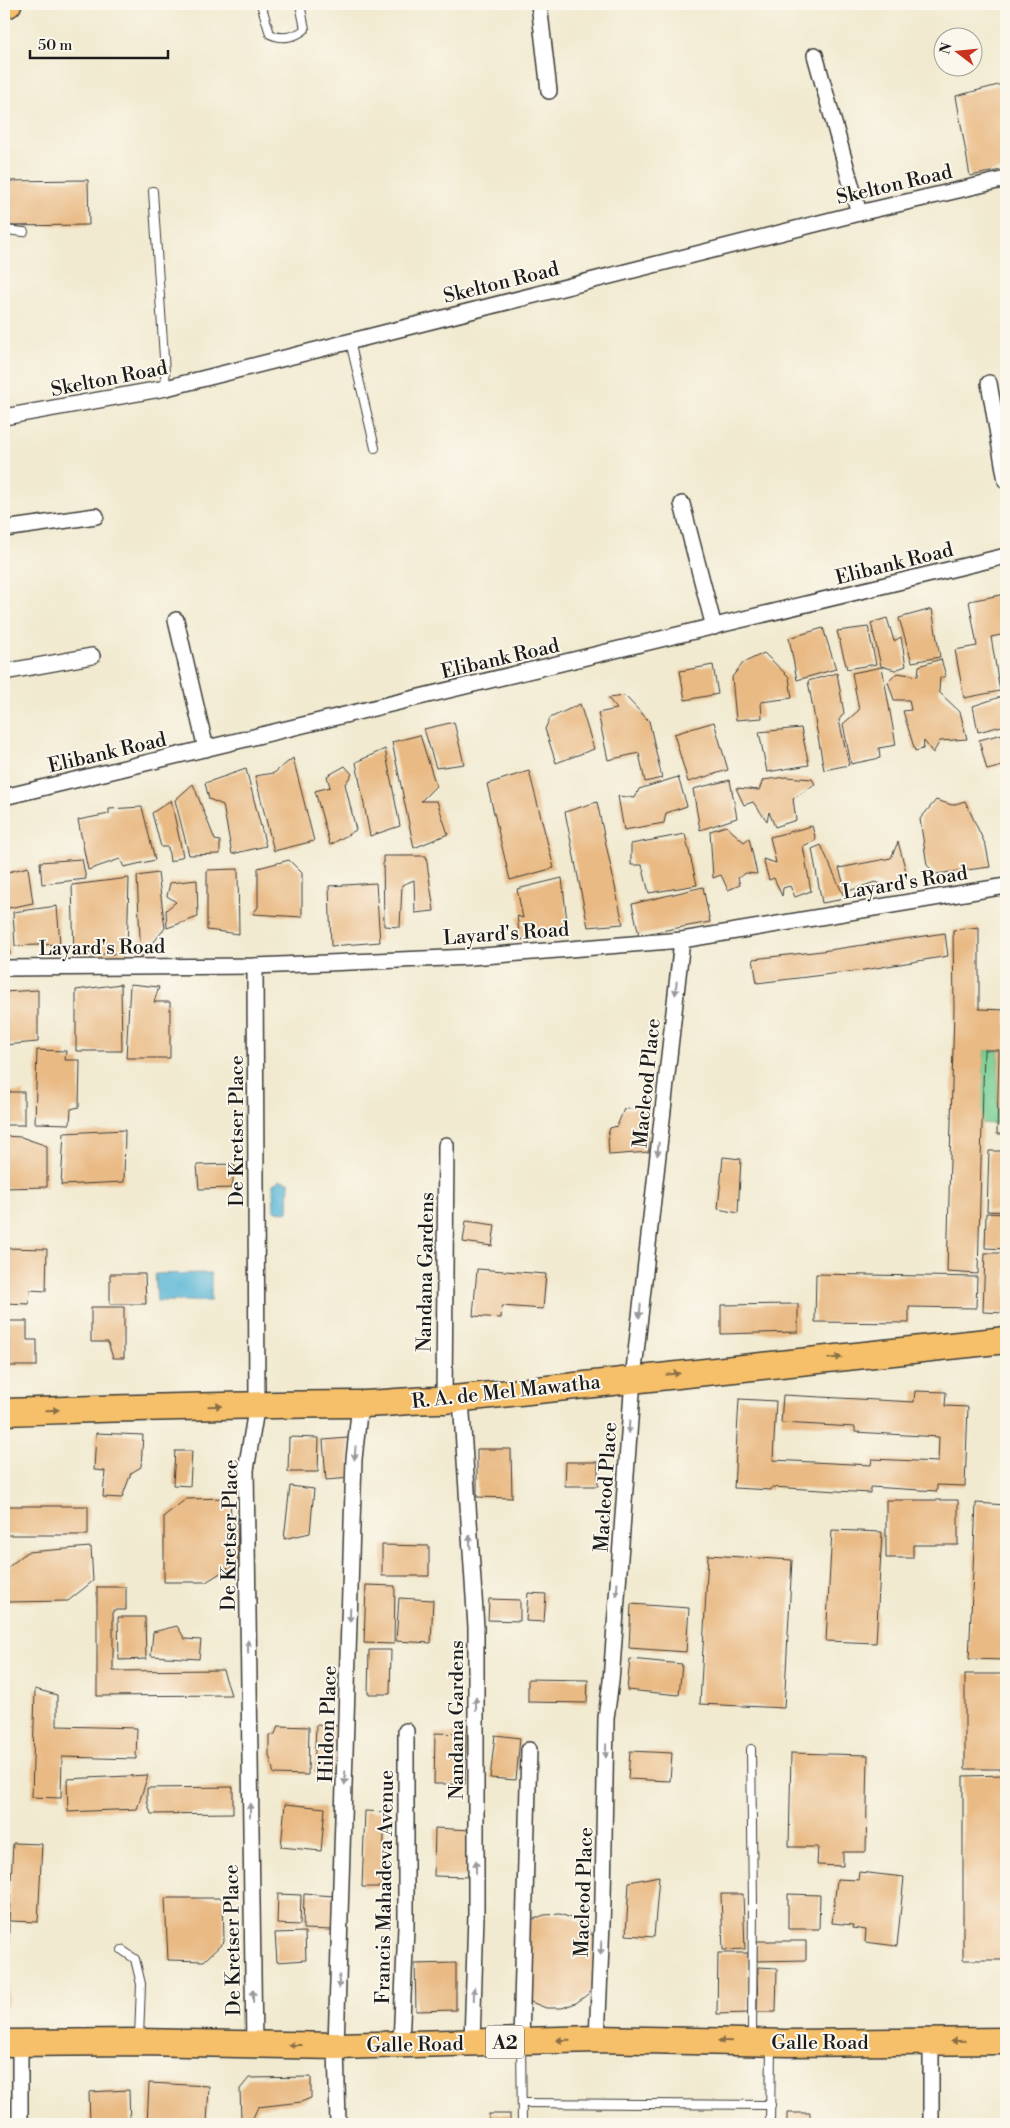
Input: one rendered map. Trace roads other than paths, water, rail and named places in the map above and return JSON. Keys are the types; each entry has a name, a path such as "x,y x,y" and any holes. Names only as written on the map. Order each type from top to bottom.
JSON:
{"highway":[{"name":"R. A. de Mel Mawatha","path":"4,1412 257,1404 360,1404 452,1400 633,1378 1006,1340"},
{"name":"Galle Road","path":"12,2043 139,2042 336,2046 597,2039 1006,2041"}],"street":[{"path":"539,4 549,91"},
{"path":"814,54 859,213"},
{"name":"Skelton Road","path":"4,418 166,388 859,213 1006,179"},
{"path":"989,382 1006,481"},
{"path":"682,504 714,627"},
{"path":"4,529 96,516"},
{"name":"Elibank Road","path":"4,797 1006,556"},
{"path":"176,620 206,749"},
{"path":"4,672 92,656"},
{"name":"Layard's Road","path":"4,968 255,966 471,957 682,940 1006,886"},
{"name":"Macleod Place","path":"597,2039 603,1900 606,1718 611,1681 633,1378 682,940"},
{"name":"De Kretser Place","path":"254,2045 246,1470 257,1404 255,966"},
{"name":"Nandana Gardens","path":"446,1144 452,1400 476,1627 476,1906 472,2042"},
{"name":"Hildon Place","path":"338,2124 336,2046 354,1469 360,1404"},
{"name":"Francis Mahadeva Avenue","path":"401,2044 406,1927 406,1731"},
{"path":"521,2041 529,1750"},
{"path":"931,2042 932,2124"},
{"path":"12,2043 20,2124"}],"lane":[{"path":"261,4 270,34 277,38 298,35 306,29 300,4"},
{"path":"153,190 166,388"},
{"path":"4,230 24,232"},
{"path":"350,341 375,448"},
{"path":"750,1749 753,1902 762,2041 770,2105 770,2124"},
{"path":"122,1950 135,1959 141,1984 139,2042"},
{"path":"521,2041 522,2124"},
{"path":"523,2103 770,2105"}],"water":[{"path":"280,1180 289,1182 288,1212 274,1211 273,1184"},
{"path":"211,1273 211,1301 157,1301 155,1274"}]}
